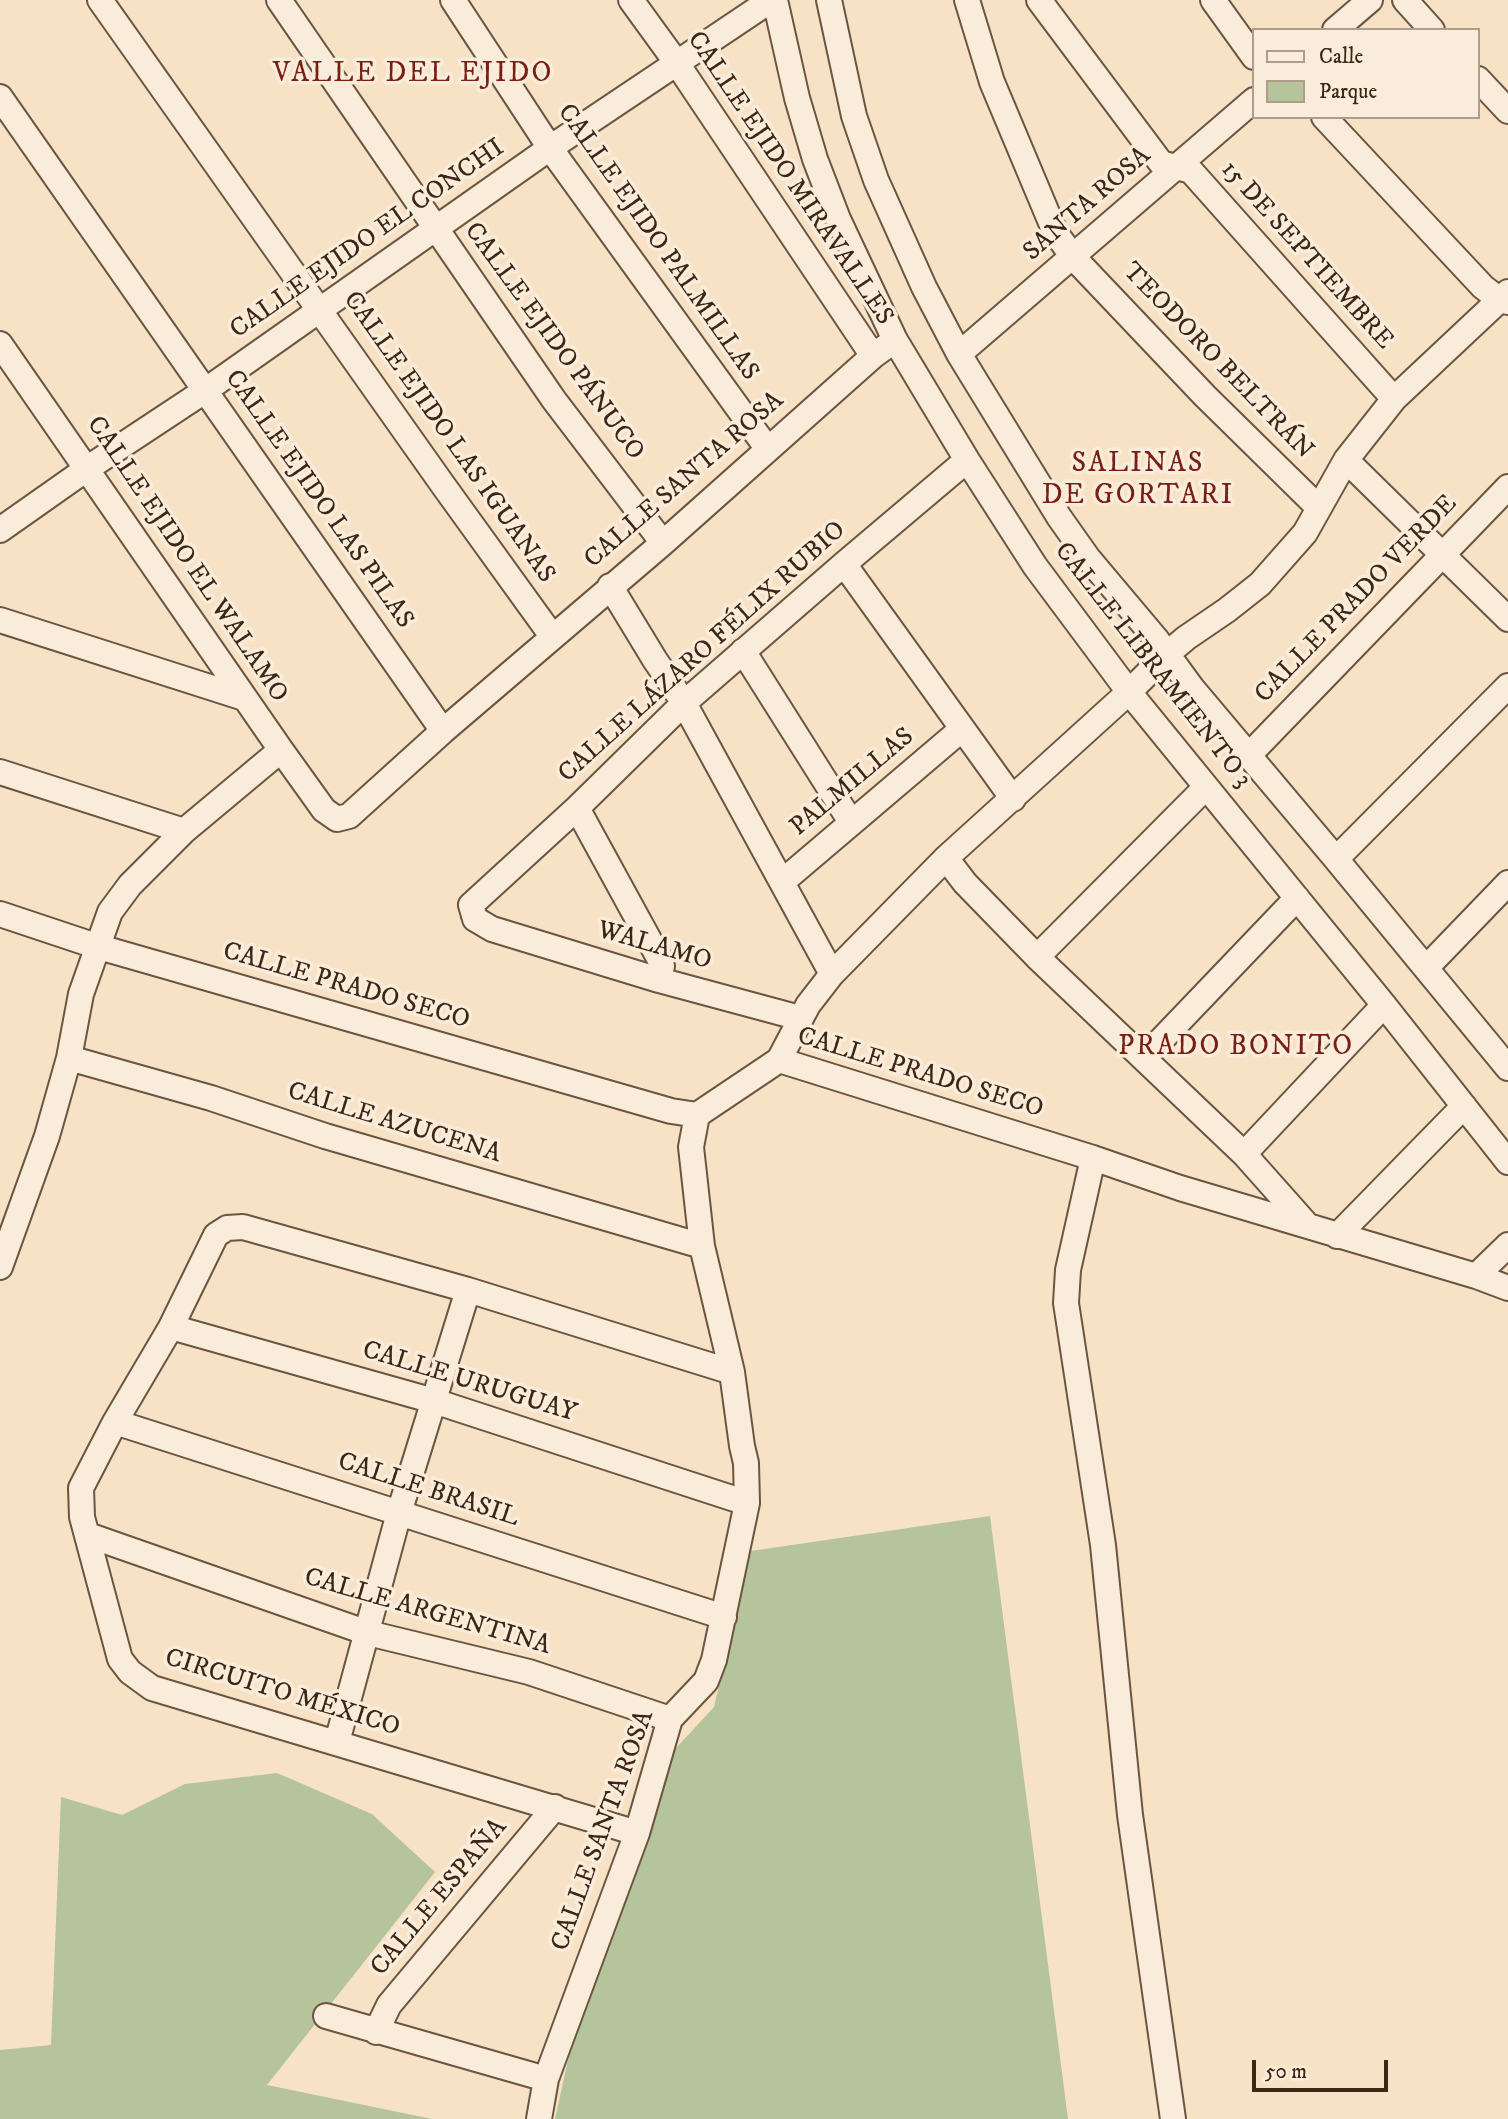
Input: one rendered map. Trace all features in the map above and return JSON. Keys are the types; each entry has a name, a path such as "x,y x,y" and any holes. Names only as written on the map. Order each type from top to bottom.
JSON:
{"street":[{"name":"CALLE EJIDO LAS IGUANAS","path":"100,0 552,636"},
{"name":"CALLE EJIDO PÁNUCO","path":"279,0 554,400 663,543"},
{"name":"CALLE EJIDO PALMILLAS","path":"453,0 550,148 767,448"},
{"name":"CALLE EJIDO MIRAVALLES","path":"631,0 676,62 873,356"},
{"name":"CALLE EJIDO EL CONCHI","path":"0,530 206,390 550,148 773,0"},
{"name":"CALLE LIBRAMIENTO 3","path":"773,0 815,159 838,219 895,340 967,460 1035,566 1129,692 1508,1162"},
{"name":"CALLE LIBRAMIENTO 3","path":"829,0 854,116 876,180 924,287 959,354 1059,517 1088,558 1157,640 1166,655 1506,1061"},
{"name":"TEODORO BELTRÁN","path":"967,0 998,94 1055,232 1073,257 1205,396 1319,508"},
{"name":"15 DE SEPTIEMBRE","path":"1039,0 1161,163 1191,171 1394,399"},
{"path":"1213,0 1252,54"},
{"path":"1337,28 1370,0"},
{"path":"1405,0 1430,28"},
{"path":"1480,81 1508,111"},
{"name":"CALLE EJIDO LAS PILAS","path":"0,97 443,731"},
{"name":"SANTA ROSA","path":"959,354 1252,102"},
{"path":"779,1060 800,1018 832,974 946,858 1129,692 1166,655 1260,583 1306,533 1346,460 1394,399 1450,345 1505,298 1483,287 1326,119"},
{"name":"CALLE SANTA ROSA","path":"324,810 337,818 349,816 552,636 663,543 767,448 895,340"},
{"name":"CALLE EJIDO EL WALAMO","path":"0,344 324,810"},
{"name":"CALLE LÁZARO FÉLIX RUBIO","path":"492,929 475,919 471,905 482,894 577,808 684,703 967,460"},
{"path":"1346,460 1508,619"},
{"name":"CALLE PRADO VERDE","path":"1249,755 1508,487"},
{"path":"844,564 1013,799"},
{"path":"610,586 684,703 832,974"},
{"path":"0,620 244,698"},
{"path":"743,651 852,822"},
{"path":"1336,859 1508,686"},
{"name":"PALMILLAS","path":"782,882 962,729"},
{"path":"0,1268 47,1136 69,1058 81,994 110,912 130,885 184,831 281,750"},
{"path":"0,772 184,831"},
{"path":"1037,957 1206,787"},
{"path":"577,808 659,958 662,966 659,980"},
{"path":"946,858 965,883 1037,957 1244,1154 1308,1226"},
{"path":"1426,968 1508,883"},
{"path":"1144,1058 1297,898"},
{"name":"CALLE PRADO SECO","path":"0,915 99,947 671,1111 697,1115 779,1060 1093,1158 1180,1188 1476,1276 1508,1288"},
{"name":"WALAMO","path":"492,929 659,980 800,1018"},
{"path":"1244,1154 1384,1005"},
{"name":"CALLE AZUCENA","path":"69,1058 702,1246"},
{"path":"1337,1236 1464,1106"},
{"name":"CALLE SANTA ROSA","path":"539,2119 546,2079 637,1833 670,1719 706,1681 714,1660 747,1503 746,1463 732,1373 702,1246 691,1147 697,1115"},
{"path":"1093,1158 1068,1270 1066,1303 1103,1545 1130,1815 1173,2119"},
{"name":"CIRCUITO MÉXICO","path":"468,1290 243,1227 227,1227 216,1235 171,1327 115,1422 81,1488 82,1517 120,1658 130,1672 152,1688 637,1833"},
{"path":"1476,1276 1508,1245"},
{"path":"337,1742 399,1513 468,1290 732,1373"},
{"name":"CALLE URUGUAY","path":"171,1327 434,1401 747,1503"},
{"name":"CALLE BRASIL","path":"115,1422 724,1617"},
{"name":"CALLE ARGENTINA","path":"88,1535 368,1633 529,1672 670,1719"},
{"name":"CALLE ESPAÑA","path":"376,2032 389,2005 555,1807"},
{"path":"326,2017 546,2079"}],"green space":[{"path":"990,1516 1068,2119 555,2119 568,2060 676,1748 714,1707 751,1551"},
{"path":"277,1773 372,1814 435,1872 267,2085 432,2119 0,2119 0,2050 51,2045 61,1797 122,1815 185,1784"}],"district":[{"name":"VALLE DEL EJIDO","path":"413,75"},
{"name":"SALINAS DE GORTARI","path":"1138,481"},
{"name":"PRADO BONITO","path":"1236,1048"}]}
